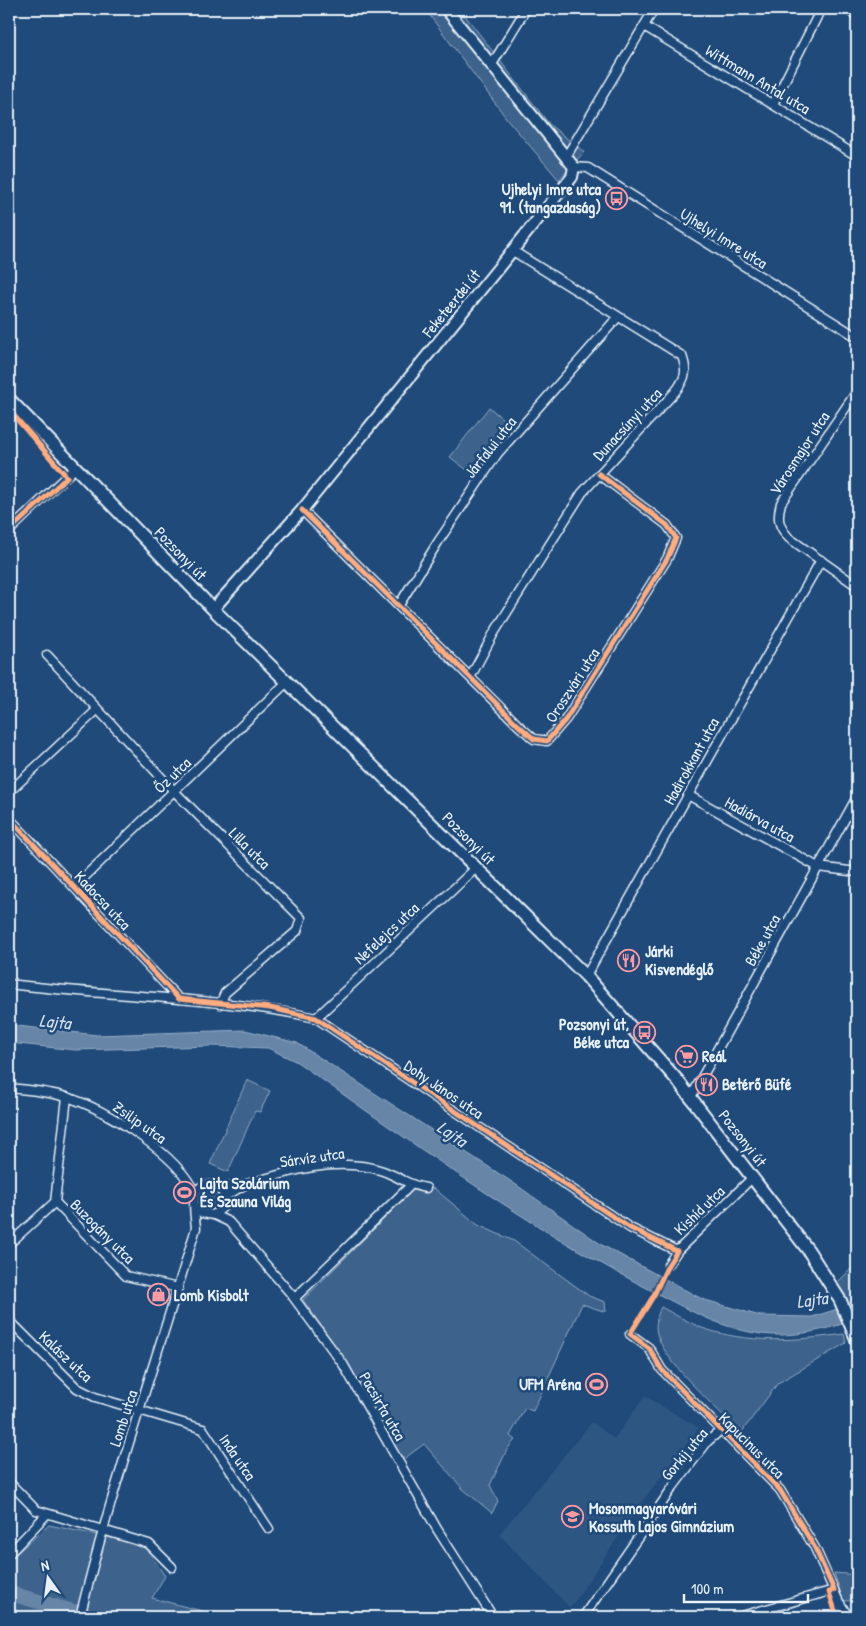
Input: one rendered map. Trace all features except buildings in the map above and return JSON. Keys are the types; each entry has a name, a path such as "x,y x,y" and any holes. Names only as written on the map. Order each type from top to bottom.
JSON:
{"main road":[{"path":"446,9 574,167"},
{"name":"Feketeerdei út","path":"213,610 302,510 572,177 574,167"},
{"name":"Pozsonyi út","path":"9,400 213,610 586,976 691,1098 808,1250 840,1300 856,1337"}],"street":[{"path":"491,66 526,9"},
{"path":"566,157 654,9"},
{"path":"773,104 821,9"},
{"path":"845,9 857,15"},
{"name":"Wittmann Antal utca","path":"644,26 857,156"},
{"name":"Ujhelyi Imre utca","path":"574,167 588,168 857,337"},
{"name":"Dunacsúnyi utca","path":"471,676 494,632 582,493 675,392 684,381 687,368 682,356 617,318 513,251"},
{"name":"Járfalui utca","path":"399,605 438,542 498,453 617,318"},
{"name":"Városmajor utca","path":"857,391 781,503 778,516 780,528 788,538 857,586"},
{"path":"9,531 75,468"},
{"name":"Oroszvári utca","path":"302,510 534,740 547,741 566,719 667,559 676,538 667,525 599,474"},
{"name":"Hadirokkant utca","path":"586,976 821,560"},
{"name":"Lilla utca","path":"47,655 175,792 301,918 297,931 226,993 220,1004"},
{"name":"Őz utca","path":"74,887 175,792 287,682"},
{"path":"9,792 97,710"},
{"name":"Hadiárva utca","path":"688,795 818,867"},
{"name":"Béke utca","path":"691,1098 857,797"},
{"name":"Kadocsa utca","path":"9,818 179,999"},
{"path":"818,867 857,872"},
{"name":"Nefelejcs utca","path":"316,1018 476,868"},
{"name":"Dohy János utca","path":"9,984 74,993 179,999 270,1008 316,1018 630,1228 677,1251"},
{"name":"Zsilip utca","path":"9,1088 67,1097 113,1116 173,1162 189,1179"},
{"name":"Buzogány utca","path":"67,1097 55,1202 126,1276 178,1288"},
{"name":"Sárvíz utca","path":"244,1185 282,1173 320,1166 352,1164 384,1171 411,1185 426,1188"},
{"name":"Kishíd utca","path":"668,1265 677,1251 753,1177"},
{"path":"189,1179 219,1188 244,1185"},
{"path":"189,1179 195,1193 196,1228"},
{"path":"195,1193 204,1185"},
{"path":"224,1197 244,1185"},
{"path":"295,1298 411,1185"},
{"path":"219,1188 224,1197 223,1207 229,1222"},
{"path":"9,1244 55,1202"},
{"path":"194,1204 202,1213 229,1222"},
{"path":"196,1228 223,1207"},
{"name":"Pacsirta utca","path":"229,1222 295,1298 343,1364 437,1528 493,1617"},
{"name":"Lomb utca","path":"80,1617 102,1528 196,1228"},
{"name":"Kalász utca","path":"9,1320 76,1388 95,1397 140,1411"},
{"name":"Kapucinus utca","path":"630,1334 649,1348 662,1370 720,1431 759,1466 787,1499 815,1548 846,1613 854,1617"},
{"name":"Inda utca","path":"140,1411 203,1429 269,1529"},
{"name":"Gorkij utca","path":"583,1617 673,1486 708,1441 720,1431"},
{"path":"9,1482 36,1510 46,1515 102,1528 149,1544 172,1567"},
{"path":"9,1554 46,1515"},
{"path":"738,1617 834,1590"}],"shaded area":[{"path":"425,9 460,9 550,125 584,152 559,180 507,119"},
{"path":"489,407 512,427 493,448 475,476 450,457"},
{"name":"Lajta","path":"9,1025 97,1035 245,1030 297,1043 515,1184 602,1245 702,1299 760,1316 812,1317 857,1303 857,1319 834,1327 785,1335 745,1331 713,1321 594,1260 551,1234 465,1179 297,1062 268,1048 211,1046 75,1050 9,1043"},
{"path":"247,1080 270,1091 260,1112 255,1111 228,1172 210,1164"},
{"path":"418,1185 435,1189 478,1225 514,1241 589,1296 605,1302 606,1312 582,1304 533,1411 525,1408 510,1436 515,1440 508,1448 490,1485 498,1501 492,1513 463,1489 424,1444 401,1461 340,1352 303,1300"},
{"path":"205,1189 213,1189 219,1195 219,1203 213,1209 205,1209 199,1203 199,1195"},
{"path":"857,1263 857,1307 844,1314 833,1287"},
{"path":"661,1307 702,1328 737,1337 772,1340 844,1334 846,1343 778,1383 741,1433 683,1374 663,1348 656,1329"},
{"name":"Mosonmagyaróvári Kossuth Lajos Gimnázium","path":"645,1396 699,1428 644,1499 570,1608 499,1534 592,1422 614,1439"},
{"path":"49,1525 144,1545 165,1576 152,1598 225,1617 42,1617 9,1609 9,1560"},
{"path":"834,1573 857,1575 857,1597 848,1601 843,1600"}],"waterway":[{"path":"9,1593 92,1617"}],"cycle path":[{"path":"9,410 67,477 9,531"},
{"path":"302,510 518,725 534,739 547,741 566,719 667,559 676,538 667,525 599,474"},
{"path":"9,818 179,999 270,1008 316,1018 630,1228 677,1251 654,1295 630,1334 649,1348 662,1370 780,1490 815,1548 834,1590 829,1592 837,1617"}],"place":[{"name":"Ujhelyi Imre utca 91. (tangazdaság)","path":"617,198"},
{"name":"Járki Kisvendéglő","path":"629,960"},
{"name":"Pozsonyi út, Béke utca","path":"645,1033"},
{"name":"Reál","path":"686,1056"},
{"name":"Betérő Büfé","path":"706,1084"},
{"name":"Lajta Szolárium És Szauna Világ","path":"184,1192"},
{"name":"Lomb Kisbolt","path":"158,1295"},
{"name":"UFM Aréna","path":"597,1384"},
{"name":"Mosonmagyaróvári Kossuth Lajos Gimnázium","path":"573,1517"}]}
